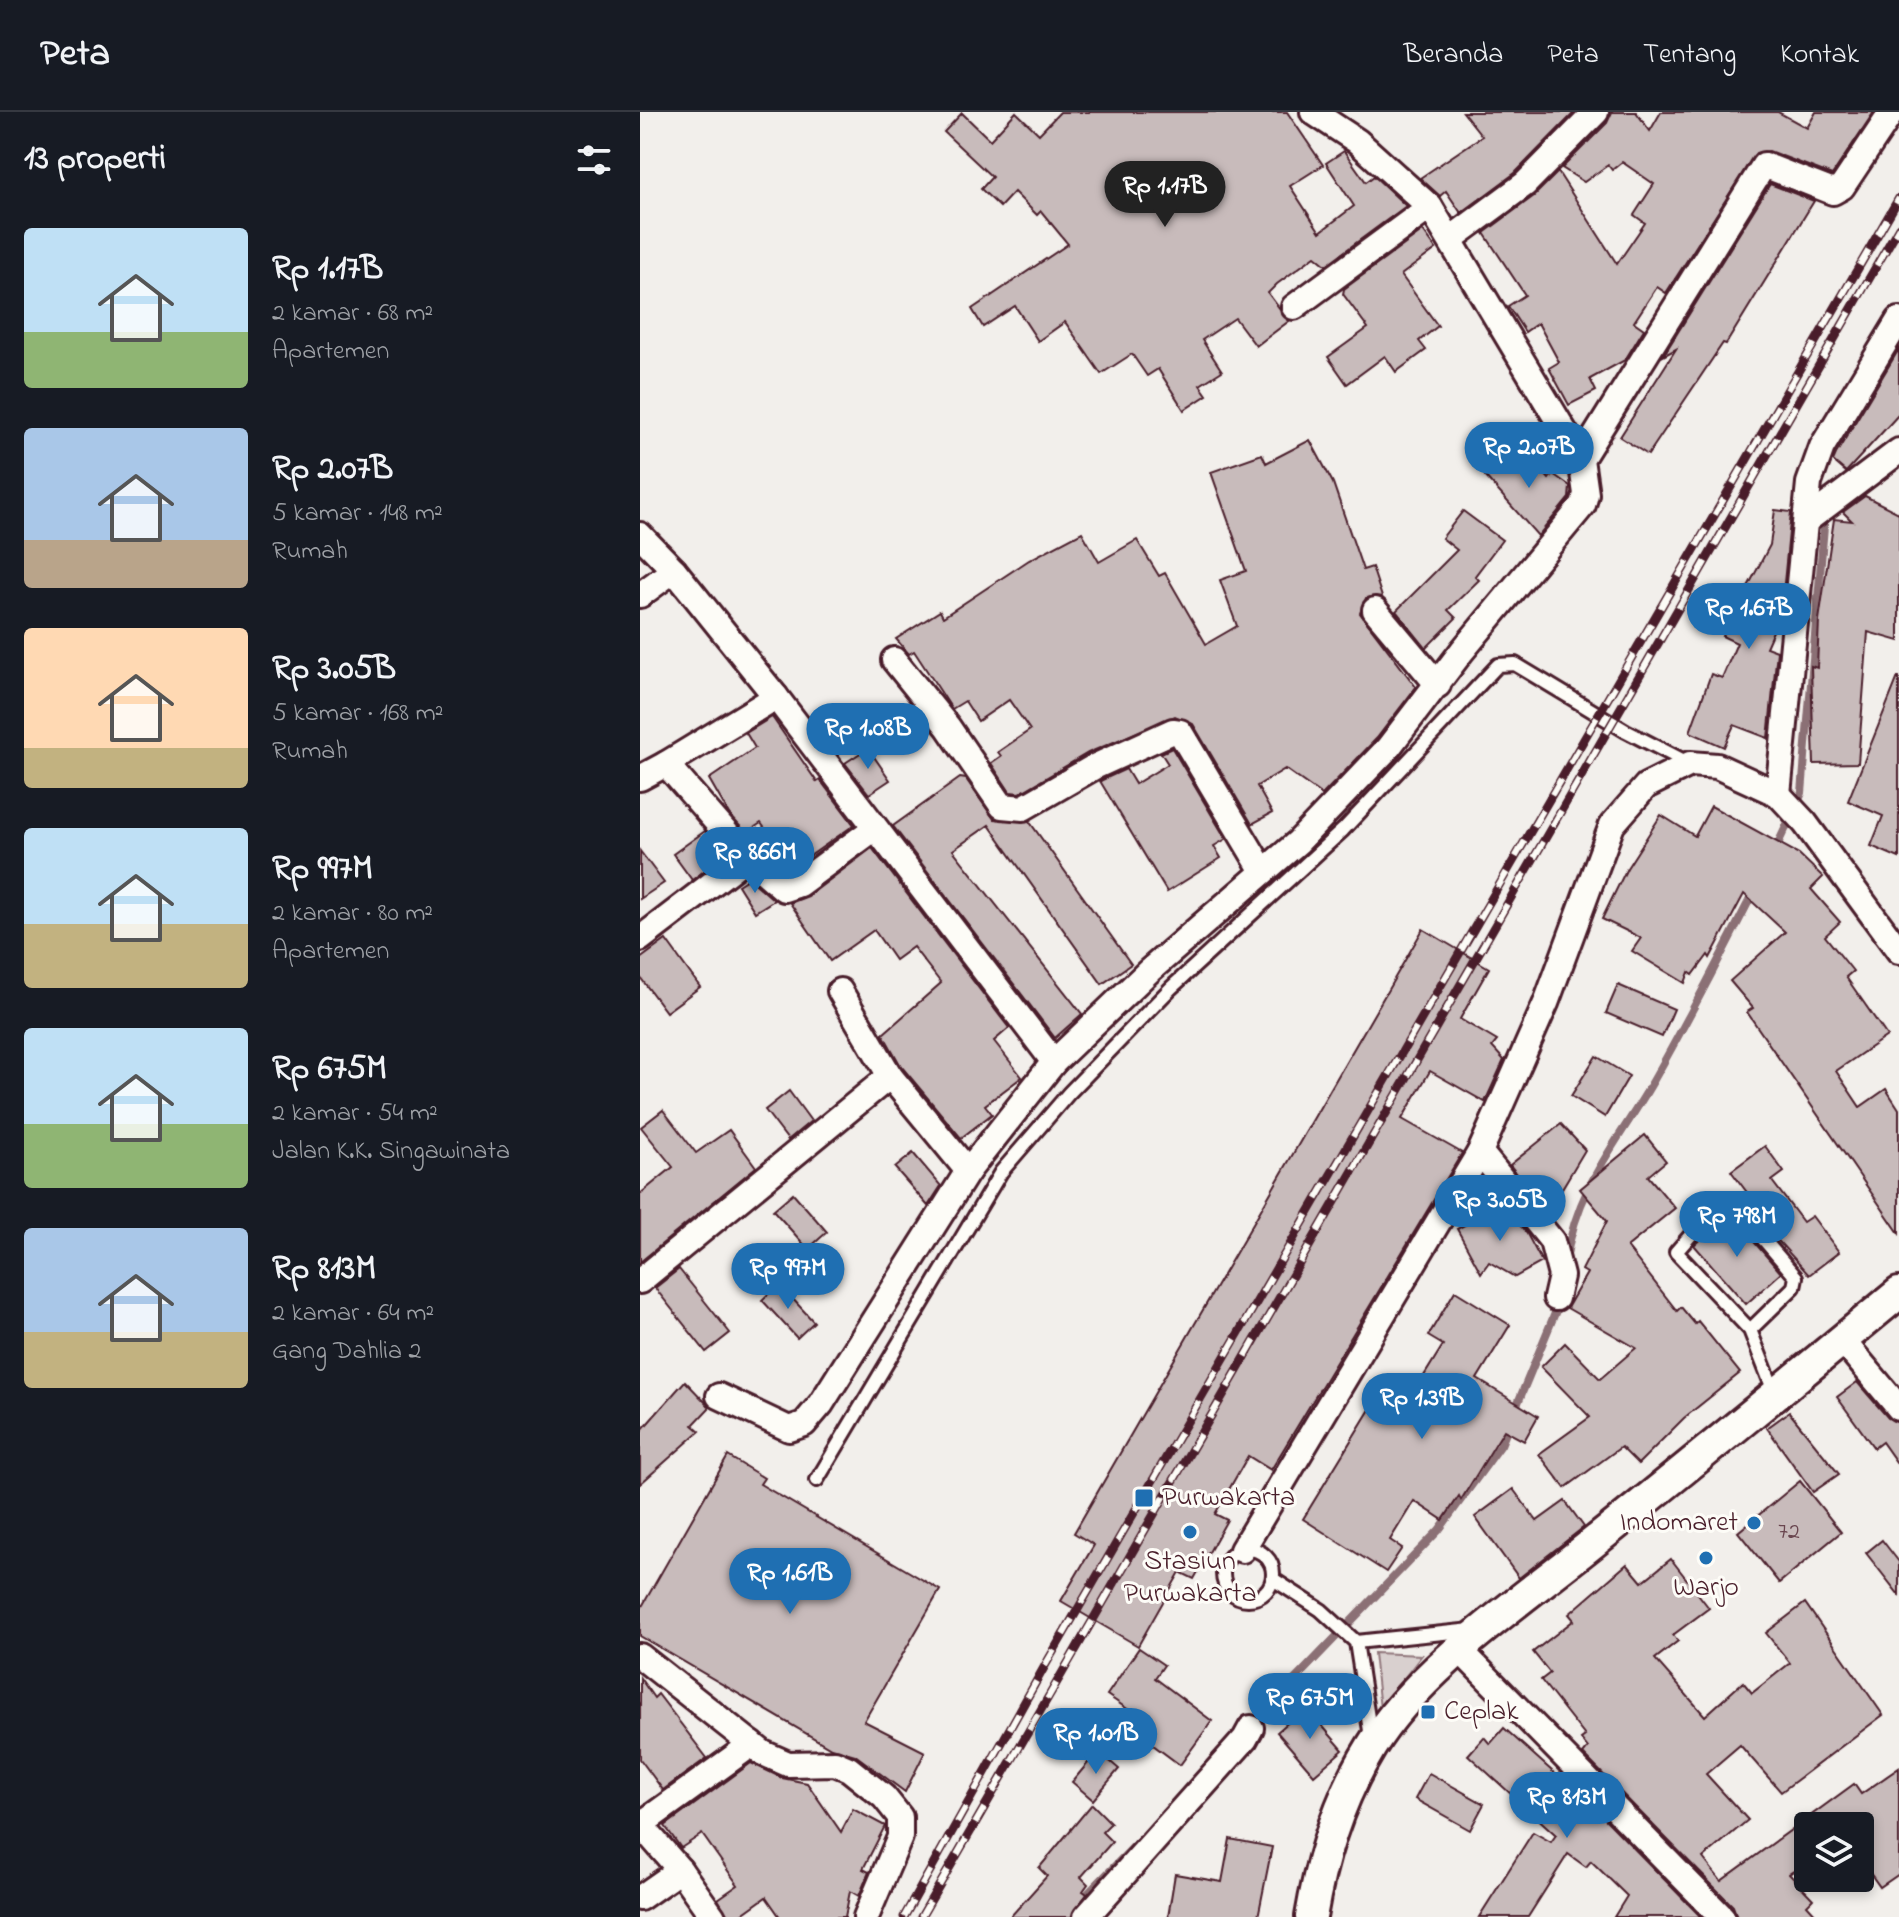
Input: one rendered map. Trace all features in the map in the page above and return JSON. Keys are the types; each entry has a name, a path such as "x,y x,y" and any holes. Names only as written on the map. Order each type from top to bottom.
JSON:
{"street":[{"path":"719,1396 789,1429 804,1424 821,1404 968,1171 1054,1062 1150,970 1298,842 1388,748 1583,505 1586,494 1581,459 1452,238 1430,207 1370,151 1313,112"},
{"path":"1452,238 1525,184 1596,112"},
{"path":"1581,459 1764,165 1833,192 1842,187 1892,112"},
{"path":"1294,307 1430,207"},
{"path":"1782,798 1809,483 1822,447 1899,320"},
{"path":"1806,521 1899,451"},
{"path":"640,535 674,570 776,697 1054,1062"},
{"path":"640,595 674,570"},
{"path":"1375,610 1438,685"},
{"path":"894,660 948,727 1002,806 1009,809 1023,808 1125,752 1173,731 1180,732 1263,871"},
{"path":"640,778 776,697"},
{"path":"666,764 747,857 784,889 799,884 875,828"},
{"path":"1242,1550 1480,1152 1546,1003 1612,825 1646,786 1690,764 1717,766 1782,798 1805,823 1899,951"},
{"path":"640,939 747,857"},
{"path":"840,991 890,1076 968,1171"},
{"path":"640,1281 890,1076"},
{"path":"1480,1152 1552,1241 1561,1276 1556,1298"},
{"path":"1311,1917 1318,1872 1334,1821 1372,1744 1413,1696 1485,1629 1776,1396 1899,1293"},
{"path":"1842,1340 1899,1408"},
{"path":"1460,1650 1722,1917"},
{"path":"640,1656 752,1744 788,1764 835,1763 849,1769 884,1797 900,1817 900,1837 866,1917"},
{"path":"1086,1917 1245,1739 1251,1728"},
{"path":"713,1917 644,1822 752,1744"},
{"path":"640,1898 680,1870"}],"lane":[{"path":"817,1480 1001,1172 1069,1093 1151,1009 1343,830 1498,665 1515,664 1626,731 1690,764"},
{"path":"1750,1330 1794,1287 1796,1277 1734,1205 1726,1201 1717,1205 1676,1252 1750,1330 1776,1396"},
{"path":"1242,1550 1262,1552 1273,1569 1273,1579 1264,1594 1248,1599 1231,1592 1223,1577 1224,1568 1234,1553 1242,1550"},
{"path":"1273,1579 1353,1639 1372,1744"},
{"path":"1353,1639 1485,1629"}],"shaded area":[{"path":"1374,1653 1422,1655 1380,1709"}],"building":[{"path":"1016,112 1039,134 1060,112 1287,112 1323,165 1290,186 1320,232 1354,206 1326,163 1344,151 1366,182 1374,176 1406,206 1326,265 1315,256 1277,284 1268,293 1289,321 1256,346 1235,318 1202,340 1222,371 1200,385 1207,395 1184,410 1158,369 1147,376 1132,354 1101,374 1065,322 1038,341 1015,306 983,327 972,309 1068,244 1041,211 1037,215 1014,192 1000,207 981,189 992,177 944,132 962,113 990,140"},
{"path":"1463,112 1573,114 1515,173 1461,213 1446,191 1440,196 1420,178 1482,136"},
{"path":"1612,112 1636,112 1650,131 1661,112 1778,112 1807,128 1816,112 1874,112 1832,175 1769,151 1756,153 1666,293 1657,287 1634,322 1644,329 1625,360 1590,379 1596,391 1569,405 1549,368 1559,362 1538,323 1525,332 1508,306 1525,295 1484,233 1534,196 1558,172 1617,264 1645,223 1634,215 1654,184 1622,162 1612,170 1608,165 1584,182 1562,168 1607,123"},
{"path":"1770,184 1814,201 1726,344 1723,343 1648,455 1620,437 1676,349 1663,356"},
{"path":"1423,231 1436,249 1401,275 1438,326 1419,341 1426,350 1396,372 1385,356 1347,384 1328,357 1368,328 1343,294 1344,289"},
{"path":"1899,349 1899,414 1846,472 1833,461 1836,454"},
{"path":"1310,440 1333,483 1363,570 1372,567 1382,597 1366,598 1360,613 1416,687 1377,738 1322,795 1285,769 1257,786 1272,813 1252,824 1193,724 1175,716 1088,753 1020,793 1010,792 991,763 1001,756 998,752 1030,730 1009,700 978,721 965,701 952,709 914,651 909,654 896,639 940,611 943,617 1029,560 1082,532 1099,562 1137,540 1159,576 1165,573 1206,644 1237,626 1220,580 1246,571 1211,472 1262,454 1266,463"},
{"path":"1520,446 1549,479 1553,474 1570,486 1569,498 1538,536 1485,476"},
{"path":"1865,496 1899,513 1899,641 1868,632 1858,763 1814,764 1811,666 1817,668 1819,620 1834,519 1852,521 1843,512"},
{"path":"1775,510 1791,512 1781,613 1766,647 1777,651 1768,738 1734,725 1724,747 1690,732 1711,674 1722,678 1737,643 1722,636 1770,545"},
{"path":"1463,511 1502,540 1475,576 1479,580 1448,610 1456,618 1426,648 1396,611 1457,550 1442,538"},
{"path":"1898,677 1899,858 1871,846 1883,816 1848,801"},
{"path":"772,717 817,782 820,780 854,825 787,872 775,861 784,855 761,823 746,833 729,814 709,779 755,748 746,733"},
{"path":"868,748 890,780 869,794 845,763"},
{"path":"1172,748 1226,839 1214,846 1221,858 1167,892 1100,781 1126,769 1135,784 1168,764 1161,753"},
{"path":"960,778 966,779 994,819 1029,821 1131,964 1102,984 989,825 953,850 1082,1014 1055,1038 893,826"},
{"path":"1711,806 1799,854 1823,877 1811,889 1840,922 1825,936 1853,971 1846,977 1887,1036 1836,1071 1860,1107 1886,1089 1899,1109 1899,1233 1747,1012 1753,1008 1730,981 1785,932 1744,894 1710,958 1708,955 1693,975 1689,972 1685,983 1632,951 1641,938 1602,919 1627,868 1661,815 1695,836"},
{"path":"705,831 725,855 692,880 673,854"},
{"path":"872,848 1009,1028 994,1041 1022,1077 985,1105 992,1114 961,1138 901,1066 883,1034 941,983 913,947 895,960 874,930 830,961 790,903 808,896"},
{"path":"640,851 664,883 640,899"},
{"path":"749,878 774,900 755,912 738,885"},
{"path":"1423,929 1489,968 1460,1019 1497,1041 1492,1047 1504,1060 1485,1102 1430,1071 1402,1119 1462,1153 1271,1470 1248,1456 1215,1514 1227,1520 1194,1579 1180,1572 1138,1646 1061,1601 1094,1545 1074,1533"},
{"path":"666,940 700,987 666,1012 640,977 640,959"},
{"path":"1618,985 1674,1009 1662,1037 1606,1013"},
{"path":"1596,1056 1629,1076 1605,1117 1571,1096"},
{"path":"789,1091 811,1121 788,1140 765,1110"},
{"path":"663,1110 696,1153 729,1130 756,1167 640,1262 640,1194 673,1167 641,1127"},
{"path":"1561,1124 1585,1150 1555,1200 1545,1209 1510,1165"},
{"path":"1645,1135 1666,1161 1648,1176 1675,1208 1627,1247 1677,1311 1681,1307 1695,1324 1698,1321 1740,1373 1684,1418 1638,1464 1621,1447 1565,1488 1539,1454 1590,1417 1541,1367 1565,1343 1600,1379 1636,1348 1567,1308 1587,1273 1582,1270 1607,1221 1580,1189"},
{"path":"1765,1146 1784,1172 1772,1181 1803,1222 1812,1216 1839,1252 1809,1275 1742,1201 1749,1195 1731,1171"},
{"path":"913,1153 941,1186 928,1206 895,1168"},
{"path":"793,1193 827,1232 808,1249 773,1210"},
{"path":"1503,1204 1527,1234 1542,1262 1515,1277 1489,1262 1481,1273 1457,1229"},
{"path":"1729,1213 1781,1273 1746,1304 1694,1245"},
{"path":"679,1269 730,1333 706,1352 655,1288"},
{"path":"779,1284 814,1322 797,1338 762,1300"},
{"path":"1455,1291 1510,1325 1477,1379 1538,1416 1524,1441 1504,1430 1461,1500 1459,1496 1443,1520 1414,1501 1390,1540 1402,1548 1386,1572 1303,1519 1377,1398 1401,1413 1443,1345 1428,1336"},
{"path":"685,1381 710,1407 693,1425 700,1431 640,1484 640,1432"},
{"path":"1857,1382 1888,1418 1899,1423 1899,1466 1882,1442 1874,1448 1837,1397"},
{"path":"1789,1412 1839,1474 1813,1492 1767,1428"},
{"path":"728,1456 764,1478 760,1484 940,1590 864,1721 925,1752 905,1792 855,1755 831,1748 640,1636 640,1610"},
{"path":"1800,1481 1841,1532 1779,1583 1738,1532"},
{"path":"1513,1489 1537,1521 1565,1501 1584,1527 1519,1578 1475,1517"},
{"path":"1882,1540 1899,1562 1899,1595 1866,1553"},
{"path":"1671,1559 1709,1608 1673,1635 1678,1641 1655,1659 1705,1716 1743,1682 1752,1693 1790,1663 1766,1633 1805,1603 1883,1715 1781,1792 1740,1745 1706,1774 1748,1820 1703,1858 1721,1881 1794,1828 1794,1871 1789,1874 1794,1879 1794,1892 1806,1892 1813,1899 1807,1905 1818,1917 1737,1917 1733,1906 1583,1754 1588,1748 1581,1739 1585,1736 1541,1680 1550,1673 1533,1652 1574,1620 1569,1614 1627,1564 1642,1582"},
{"path":"1139,1648 1164,1665 1155,1678 1212,1721 1180,1765 1133,1730 1142,1719 1107,1695"},
{"path":"640,1678 654,1698 658,1694 707,1758 663,1790 640,1759"},
{"path":"1306,1707 1343,1750 1314,1775 1277,1732"},
{"path":"1504,1728 1563,1781 1565,1778 1701,1917 1614,1917 1627,1896 1591,1861 1586,1867 1568,1854 1528,1917 1479,1917 1533,1832 1551,1842 1556,1835 1468,1755 1484,1737 1490,1744"},
{"path":"1098,1751 1119,1769 1093,1800 1072,1782"},
{"path":"751,1763 782,1778 807,1783 841,1832 853,1809 885,1826 863,1869 869,1872 859,1896 850,1891 845,1917 780,1917 766,1897 738,1917 728,1917 718,1899 738,1885 702,1834 681,1848 665,1826"},
{"path":"1899,1768 1899,1874 1880,1887 1874,1879 1874,1812 1816,1812 1854,1784 1861,1794"},
{"path":"1429,1773 1484,1804 1470,1830 1415,1799"},
{"path":"1092,1804 1111,1823 1102,1832 1112,1842 1081,1877 1088,1884 1083,1891 1087,1894 1071,1917 1010,1917 1047,1876 1039,1868"},
{"path":"1230,1839 1272,1847 1258,1917 1168,1917 1175,1874 1222,1882"}],"waterway":[{"path":"1774,852 1802,793 1825,514"},
{"path":"1566,1260 1572,1232 1590,1185 1669,1053 1753,893"},
{"path":"1515,1410 1560,1301"},
{"path":"1252,1724 1439,1530 1501,1445 1510,1423"},
{"path":"1065,1917 1137,1843"}],"railway":[{"path":"904,1917 1046,1664 1899,198"},
{"path":"921,1917 1899,227"}],"place":[{"name":"Purwakarta","path":"1144,1498"},
{"name":"Indomaret","path":"1754,1523"},
{"name":"Stasiun Purwakarta","path":"1190,1532"},
{"name":"Warjo","path":"1706,1558"},
{"name":"Ceplak","path":"1428,1712"}]}
